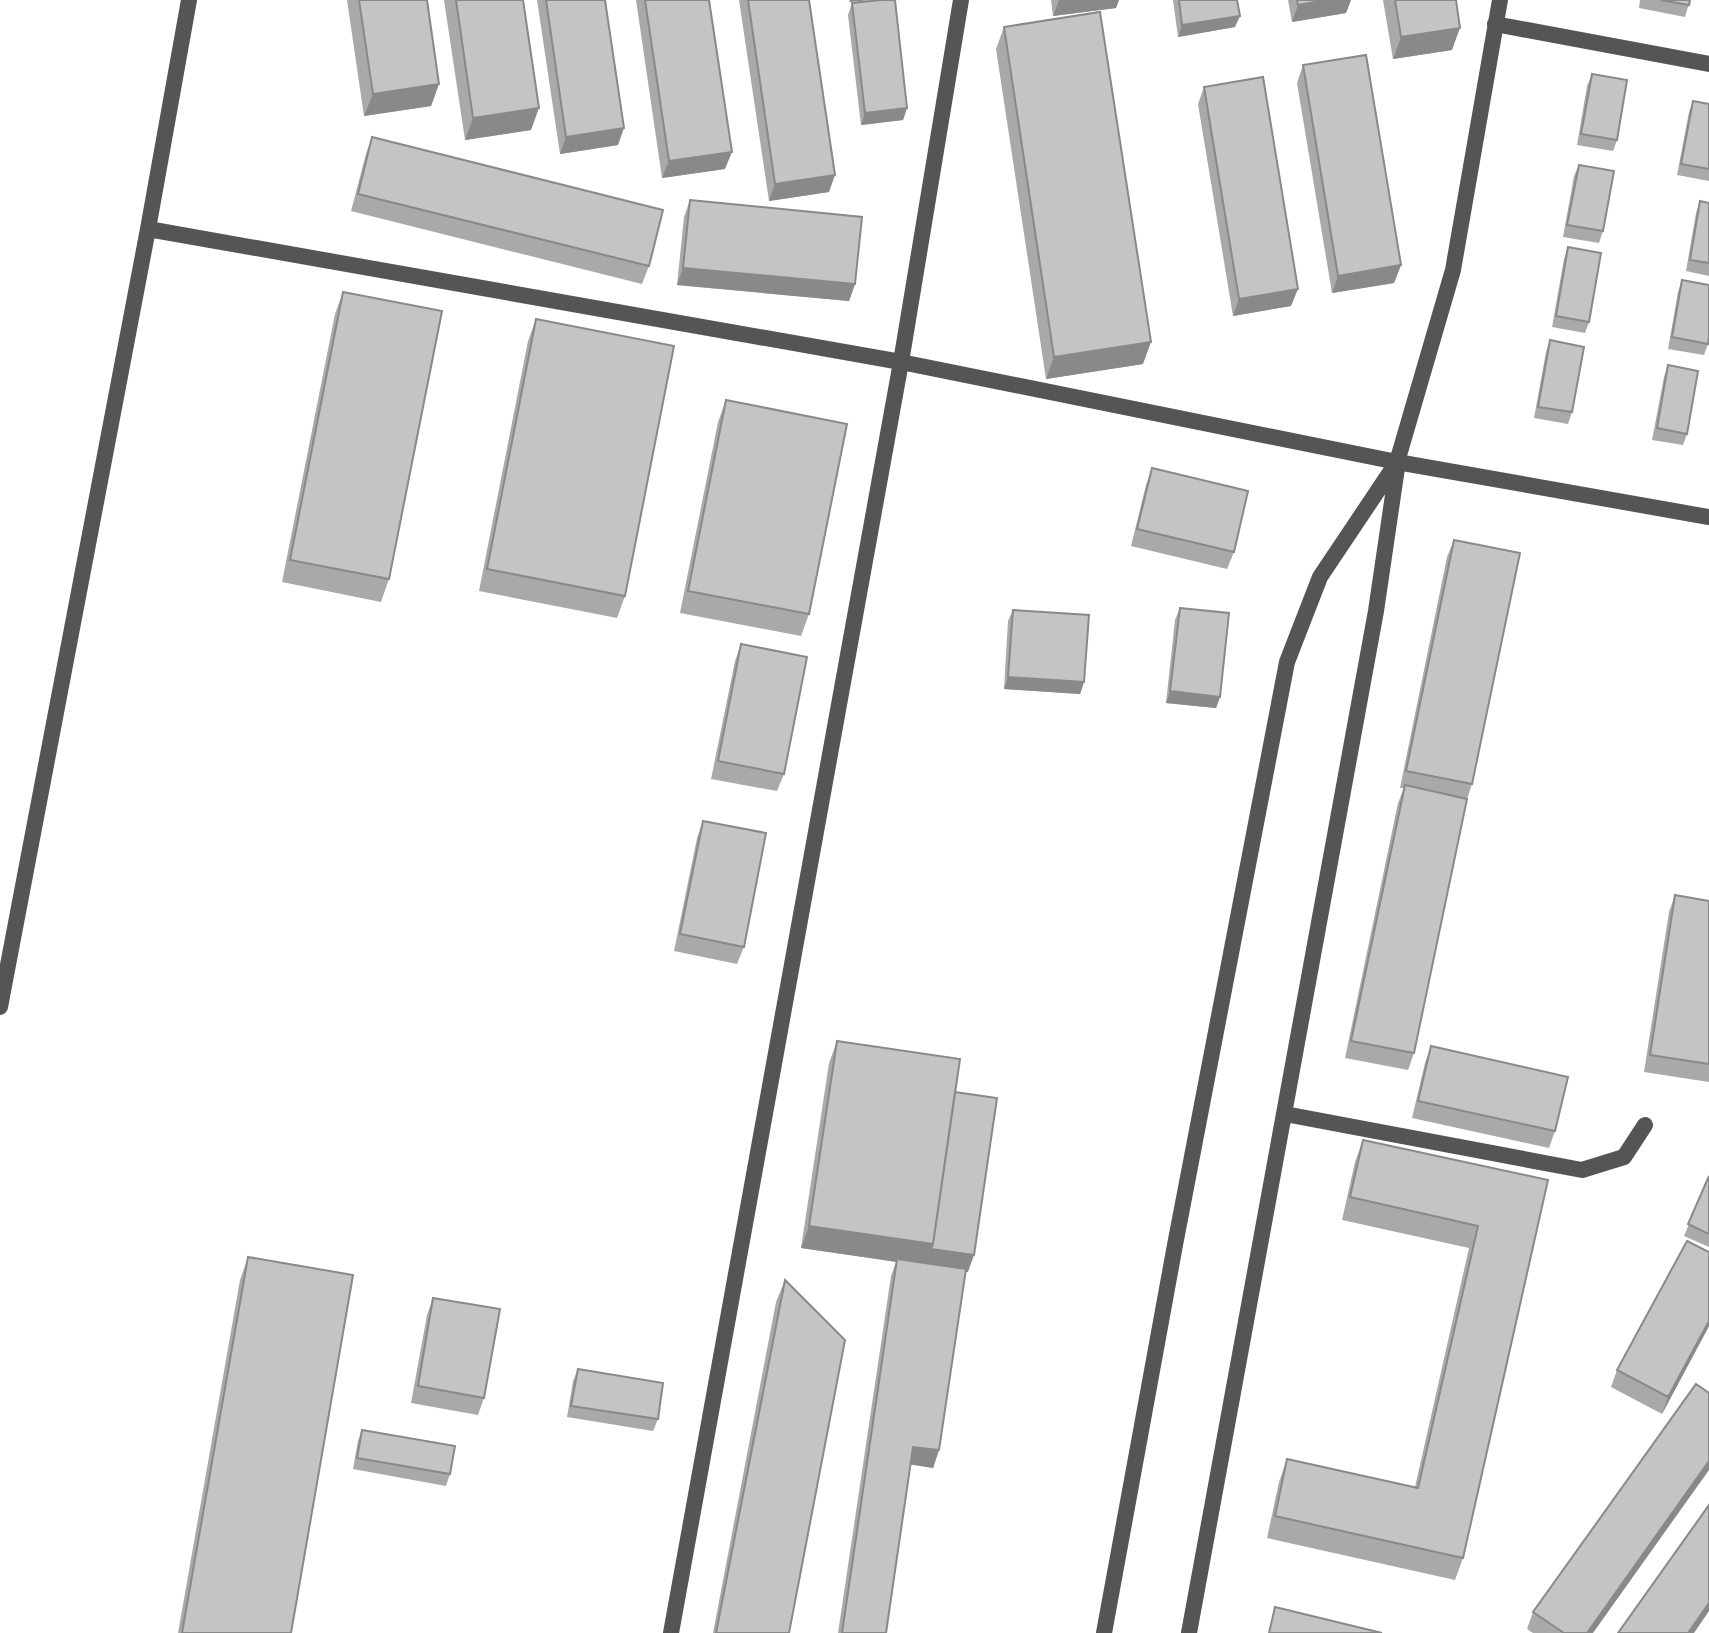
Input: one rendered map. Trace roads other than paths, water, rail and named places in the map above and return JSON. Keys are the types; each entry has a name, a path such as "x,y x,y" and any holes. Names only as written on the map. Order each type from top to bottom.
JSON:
{"lane":[{"path":"0,1007 189,0"},
{"path":"671,1633 901,362 961,0"},
{"path":"1189,1633 1376,611 1397,462 1453,270 1500,0"},
{"path":"1495,24 1709,64"},
{"path":"148,229 901,362 1397,462 1709,517"},
{"path":"1104,1633 1287,662 1320,577 1397,462"},
{"path":"1285,1114 1582,1170 1624,1157 1645,1125"}]}
